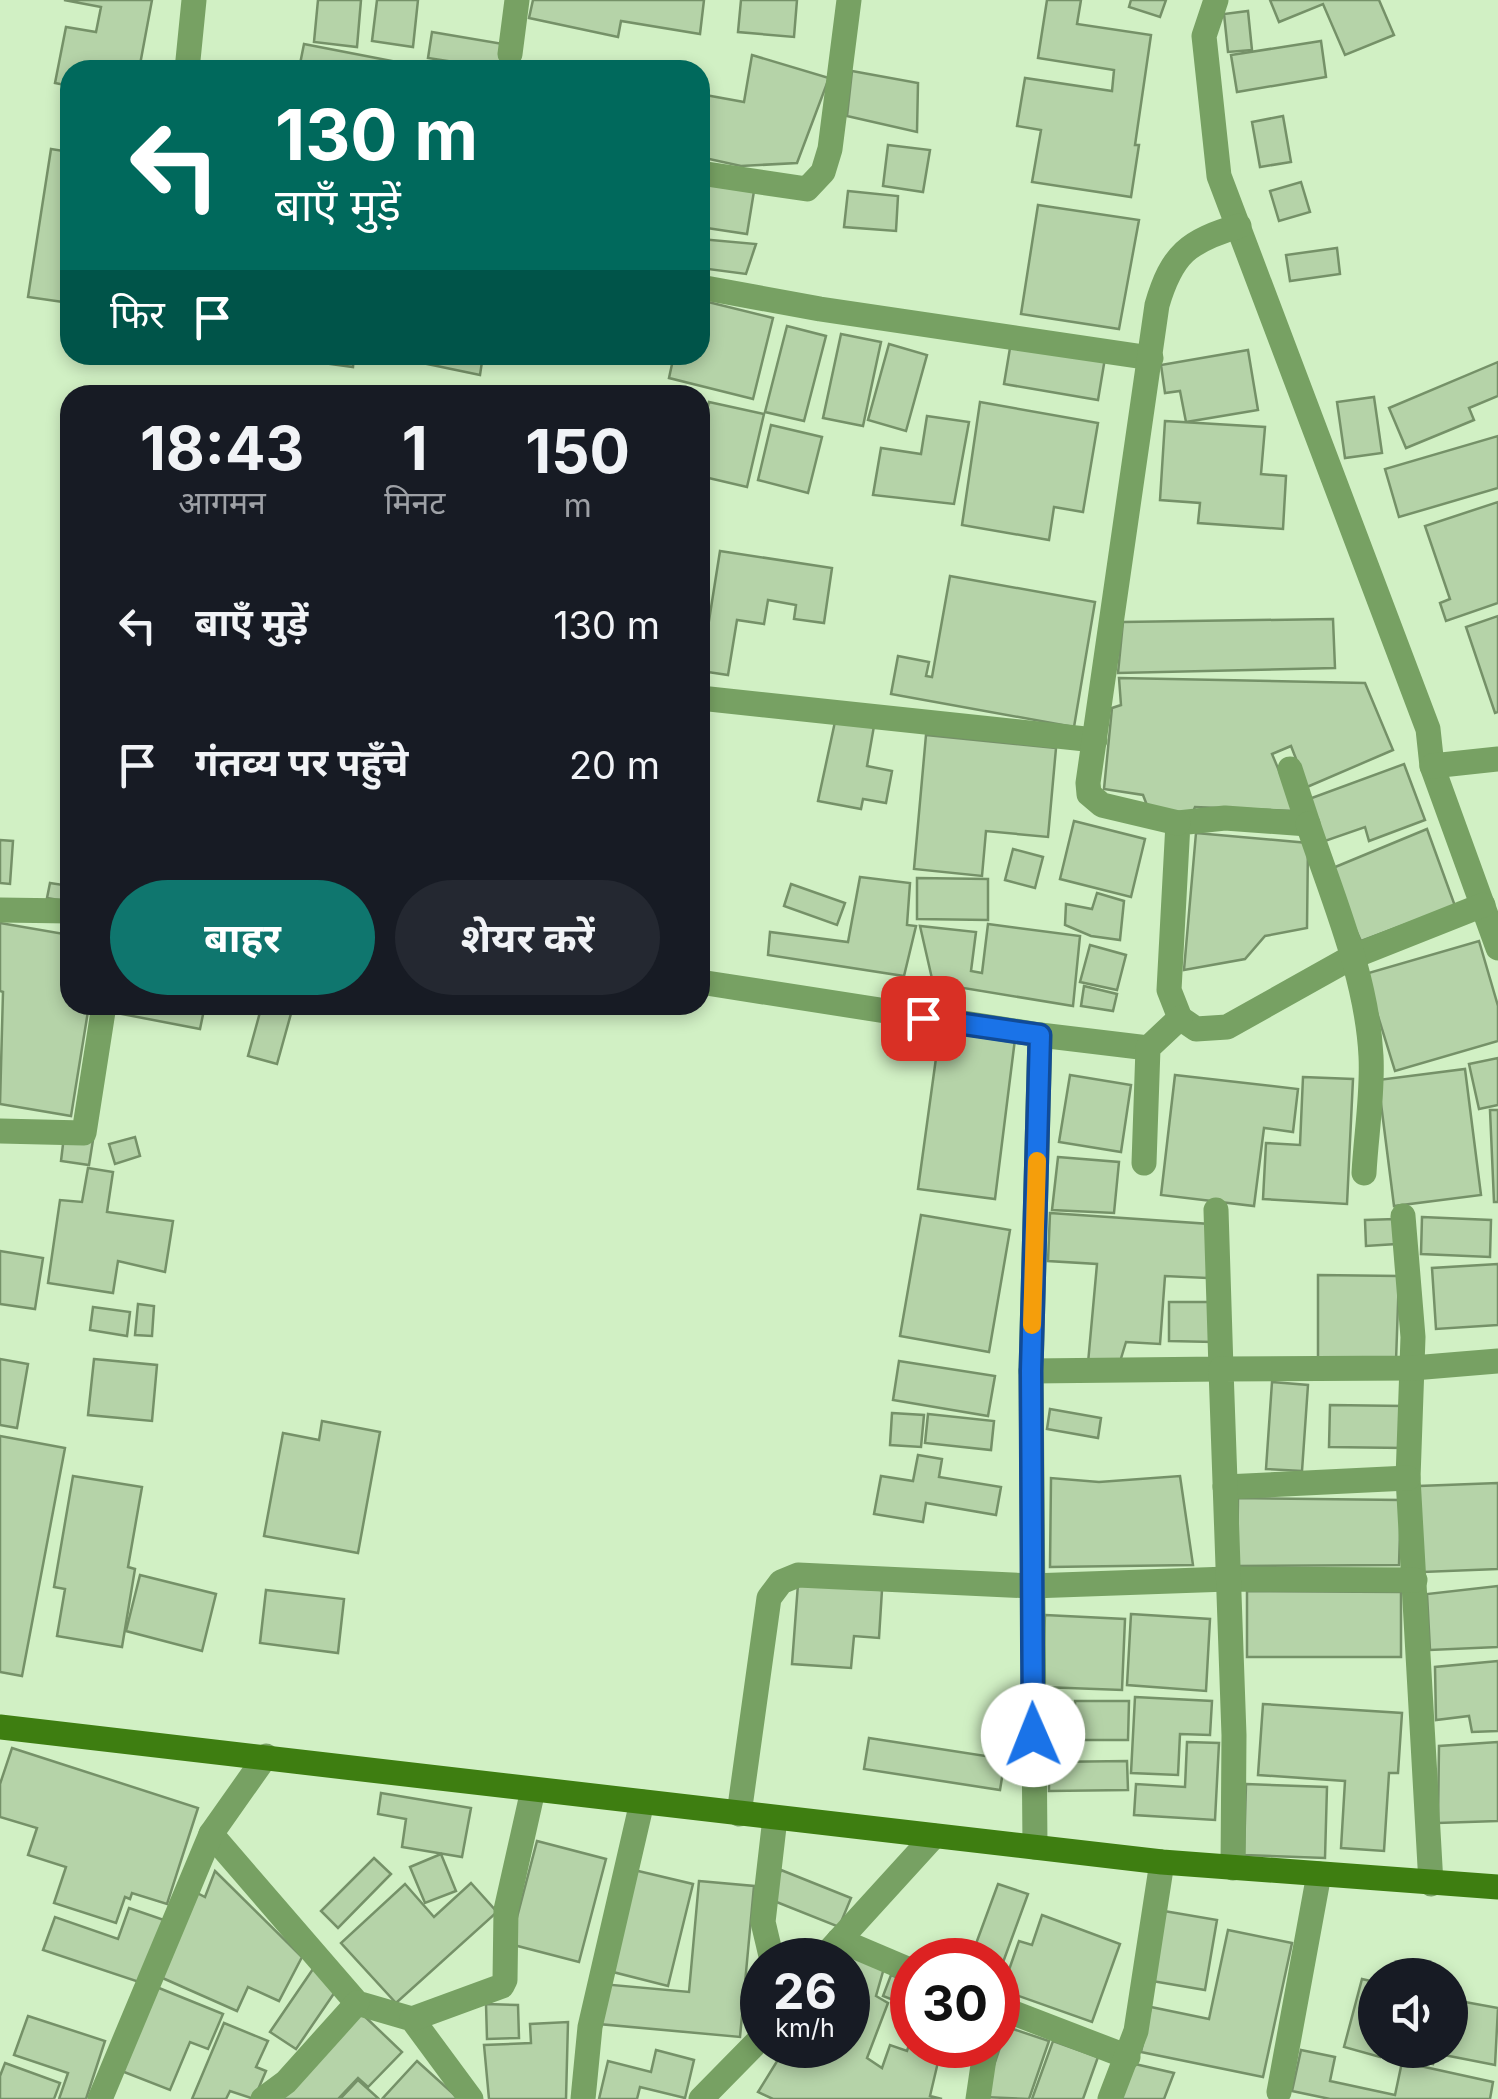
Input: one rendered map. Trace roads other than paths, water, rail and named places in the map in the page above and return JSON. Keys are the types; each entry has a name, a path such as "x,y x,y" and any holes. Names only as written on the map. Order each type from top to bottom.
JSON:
{"street":[{"path":"188,60 194,0"},
{"path":"510,54 517,0"},
{"path":"710,174 807,189 823,172 830,150 849,0"},
{"path":"1216,0 1204,36 1220,176 1428,729 1432,766 1498,948"},
{"path":"1239,226 1198,239 1167,271 1157,305 1088,784 1094,800 1102,805 1178,822 1224,818 1308,824"},
{"path":"710,289 1151,358"},
{"path":"710,699 1095,740"},
{"path":"1432,766 1498,758"},
{"path":"1290,770 1352,957 1371,1058 1364,1173"},
{"path":"1178,822 1169,990 1180,1018 1196,1029 1227,1027 1352,957 1482,905"},
{"path":"0,910 60,912"},
{"path":"710,984 1148,1048"},
{"path":"0,1130 84,1133 102,1015"},
{"path":"1144,1163 1148,1048 1180,1018"},
{"path":"1035,1847 1031,1371 1040,1035"},
{"path":"1216,1210 1234,1735 1232,1868"},
{"path":"1402,1216 1414,1368 1408,1478 1431,1884"},
{"path":"1031,1371 1414,1368 1498,1361"},
{"path":"1225,1486 1408,1478"},
{"path":"739,1814 770,1598 780,1582 798,1575 1031,1586 1415,1580"},
{"path":"1,1734 266,1756 322,1766 1162,1862 1498,1887"},
{"path":"100,2099 211,1834 266,1756"},
{"path":"211,1834 357,2003 412,2019 502,1986 506,1910 532,1790"},
{"path":"583,2099 590,2027 642,1802"},
{"path":"767,1938 763,1922 775,1818"},
{"path":"841,1938 934,1836"},
{"path":"1110,2099 1136,2031 1162,1862"},
{"path":"1279,2092 1319,1874"},
{"path":"262,2099 286,2082 357,2003"},
{"path":"1020,2015 1128,2057"},
{"path":"412,2019 471,2099"},
{"path":"701,2099 740,2059"},
{"path":"978,2099 983,2068"}]}
